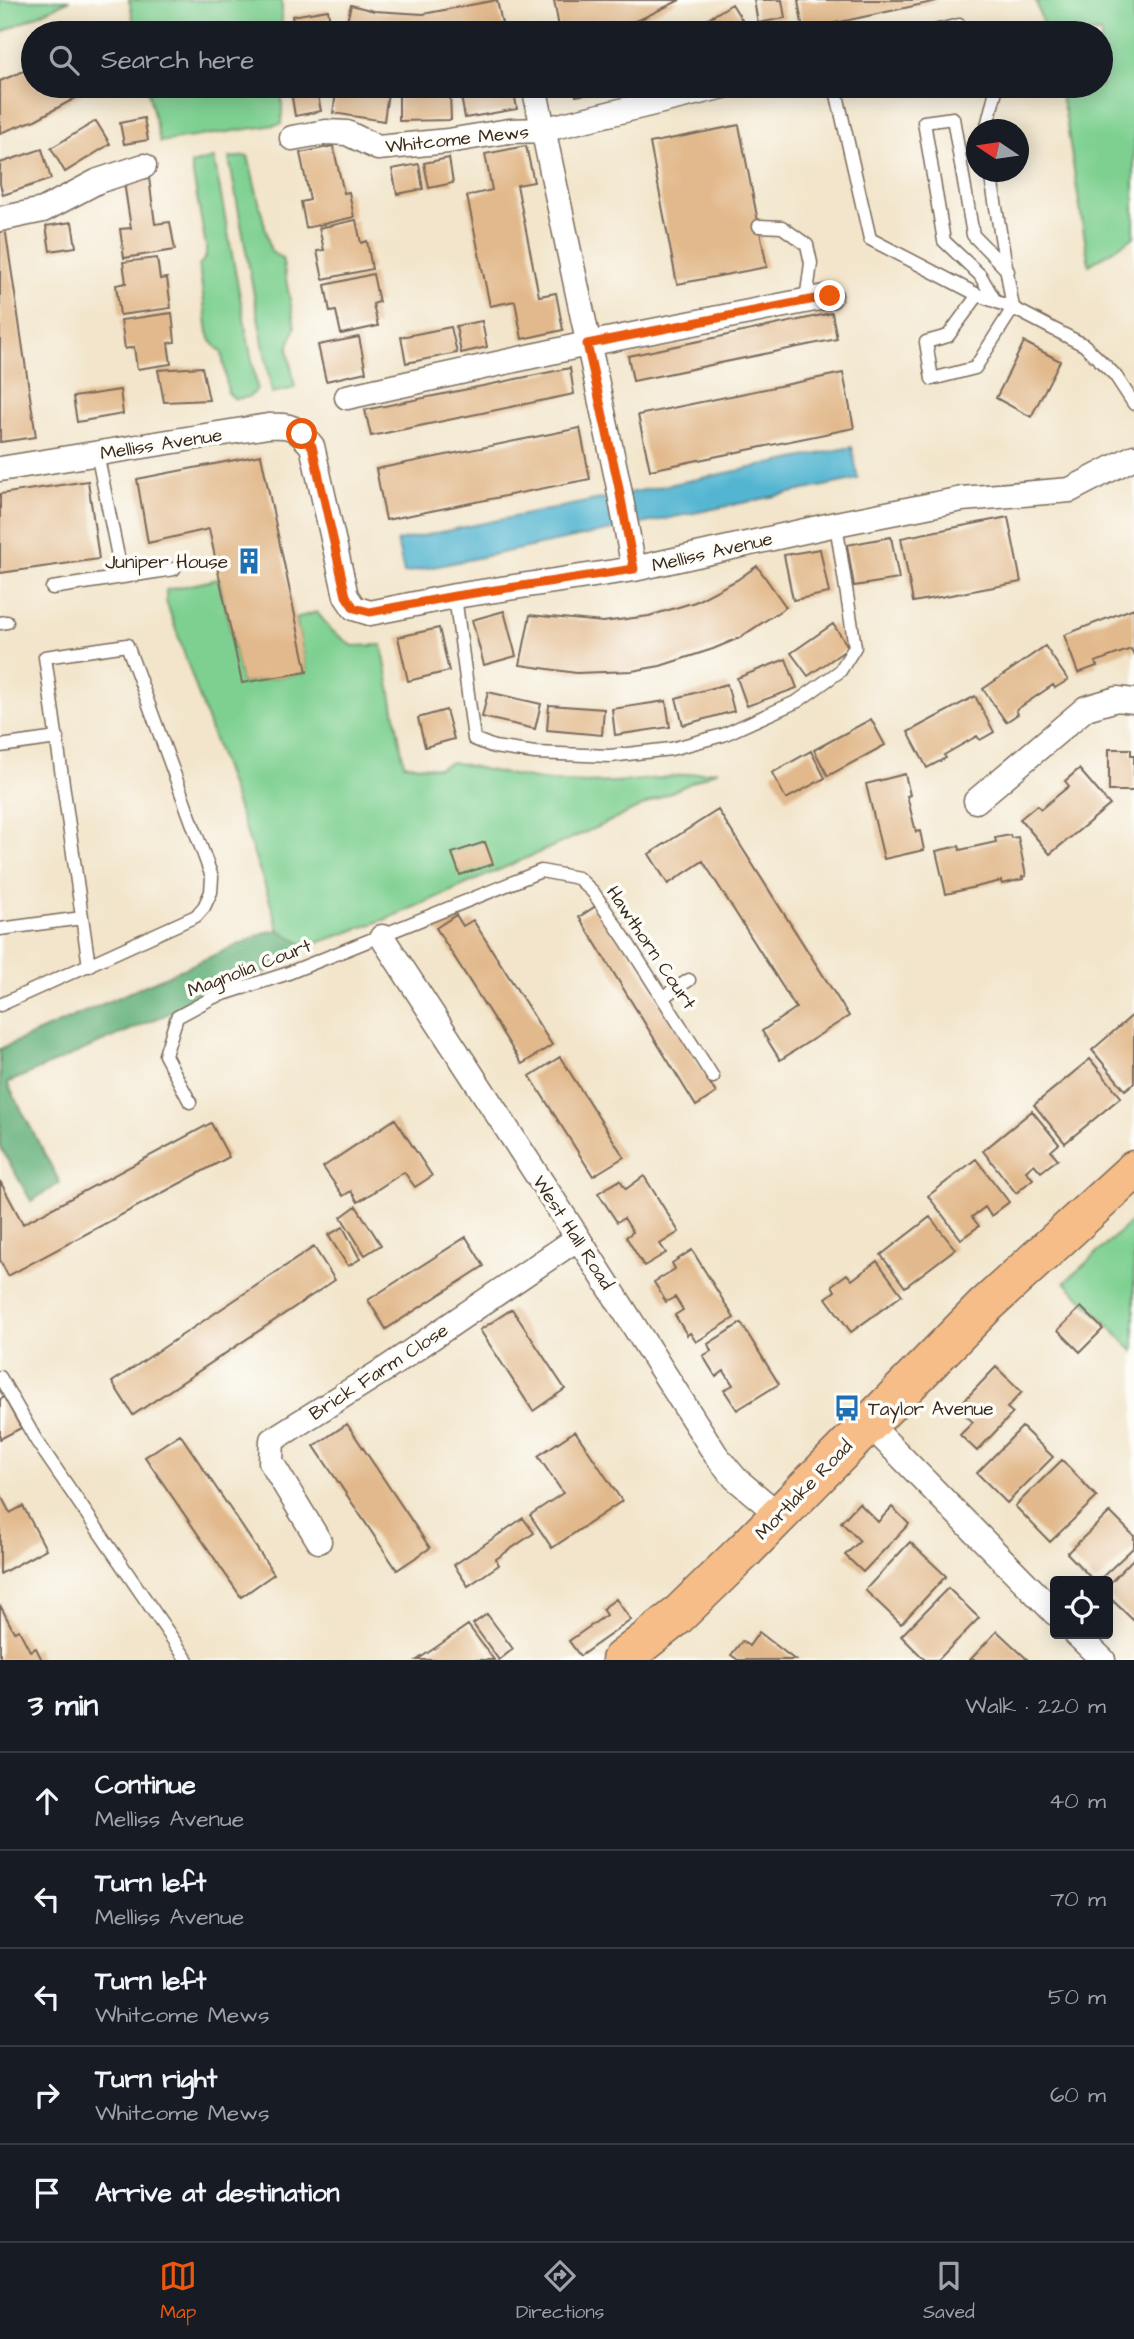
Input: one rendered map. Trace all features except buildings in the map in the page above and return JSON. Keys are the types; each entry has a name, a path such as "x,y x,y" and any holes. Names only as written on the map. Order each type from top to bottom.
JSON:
{"highway":[{"name":"Mortlake Road","path":"621,1660 676,1616 984,1307 1134,1170"}],"street":[{"name":"Whitcome Mews","path":"536,98 634,569"},
{"name":"Whitcome Mews","path":"292,138 326,132 347,133 378,148 448,141 509,131 542,130 674,98"},
{"path":"0,219 44,209 98,181 144,166"},
{"path":"347,397 587,344 818,298"},
{"name":"Melliss Avenue","path":"0,469 288,425 302,434 312,446 346,596 354,608 370,612 455,596 634,569 962,499 1070,490 1134,457"},
{"path":"976,801 1086,708 1117,699 1134,701"},
{"name":"West Hall Road","path":"382,937 716,1455 734,1478 779,1515"},
{"name":"Brick Farm Close","path":"318,1541 271,1462 272,1440 387,1368 578,1238"},
{"path":"868,1423 1050,1608"},
{"path":"1081,1639 1103,1660"}],"lane":[{"path":"838,98 870,239 978,295 1013,308 1084,345 1115,375 1134,404"},
{"path":"989,119 994,98"},
{"path":"995,301 980,275 944,241 924,122 953,118 973,235 1008,271"},
{"path":"978,295 948,336 926,342 932,379 975,368 1013,308 992,182"},
{"path":"759,226 782,227 807,245 811,262 810,282 818,298"},
{"path":"97,453 122,576"},
{"path":"455,596 474,739 494,747 535,753 610,756 671,749 723,735 798,701 840,671 855,647 836,524"},
{"path":"52,588 174,569"},
{"path":"0,1005 89,966 196,916 211,892 212,877 127,645 45,657 89,966"},
{"path":"0,746 57,738"},
{"name":"Hawthorn Court","path":"382,937 541,871 578,878 593,892 713,1077"},
{"path":"0,929 82,918"},
{"name":"Magnolia Court","path":"190,1102 165,1055 177,1017 214,998 382,937"},
{"path":"663,997 689,980"},
{"path":"0,1377 36,1440 187,1660"}],"green space":[{"path":"0,0 70,0 21,21 0,33"},
{"path":"129,0 282,0 282,21 133,21"},
{"path":"1036,0 1134,0 1134,237 1089,265 1061,98 1113,98 1113,21 1042,21"},
{"path":"150,98 282,98 282,124 160,142"},
{"path":"248,156 271,252 282,258 295,327 288,348 295,388 272,393 229,158"},
{"path":"214,158 257,388 251,396 235,399 228,393 222,353 211,341 208,332 199,266 206,256 206,246 191,164"},
{"path":"219,579 242,683 307,672 296,618 317,612 331,630 353,646 382,645 404,764 438,768 452,762 531,778 586,783 652,779 718,770 602,825 389,918 286,954 166,601 166,590"},
{"path":"279,930 307,947 287,954 288,962 7,1083 60,1183 31,1201 0,1146 0,1049 267,932"},
{"path":"1134,1219 1134,1351 1065,1282"}],"water":[{"path":"852,447 858,479 404,573 397,541"}],"place":[{"name":"Juniper House","path":"249,561"},
{"name":"Taylor Avenue","path":"847,1408"}],"route":[{"path":"302,434 312,446 346,596 354,608 370,612 455,596 634,569 587,344 830,296"}]}
